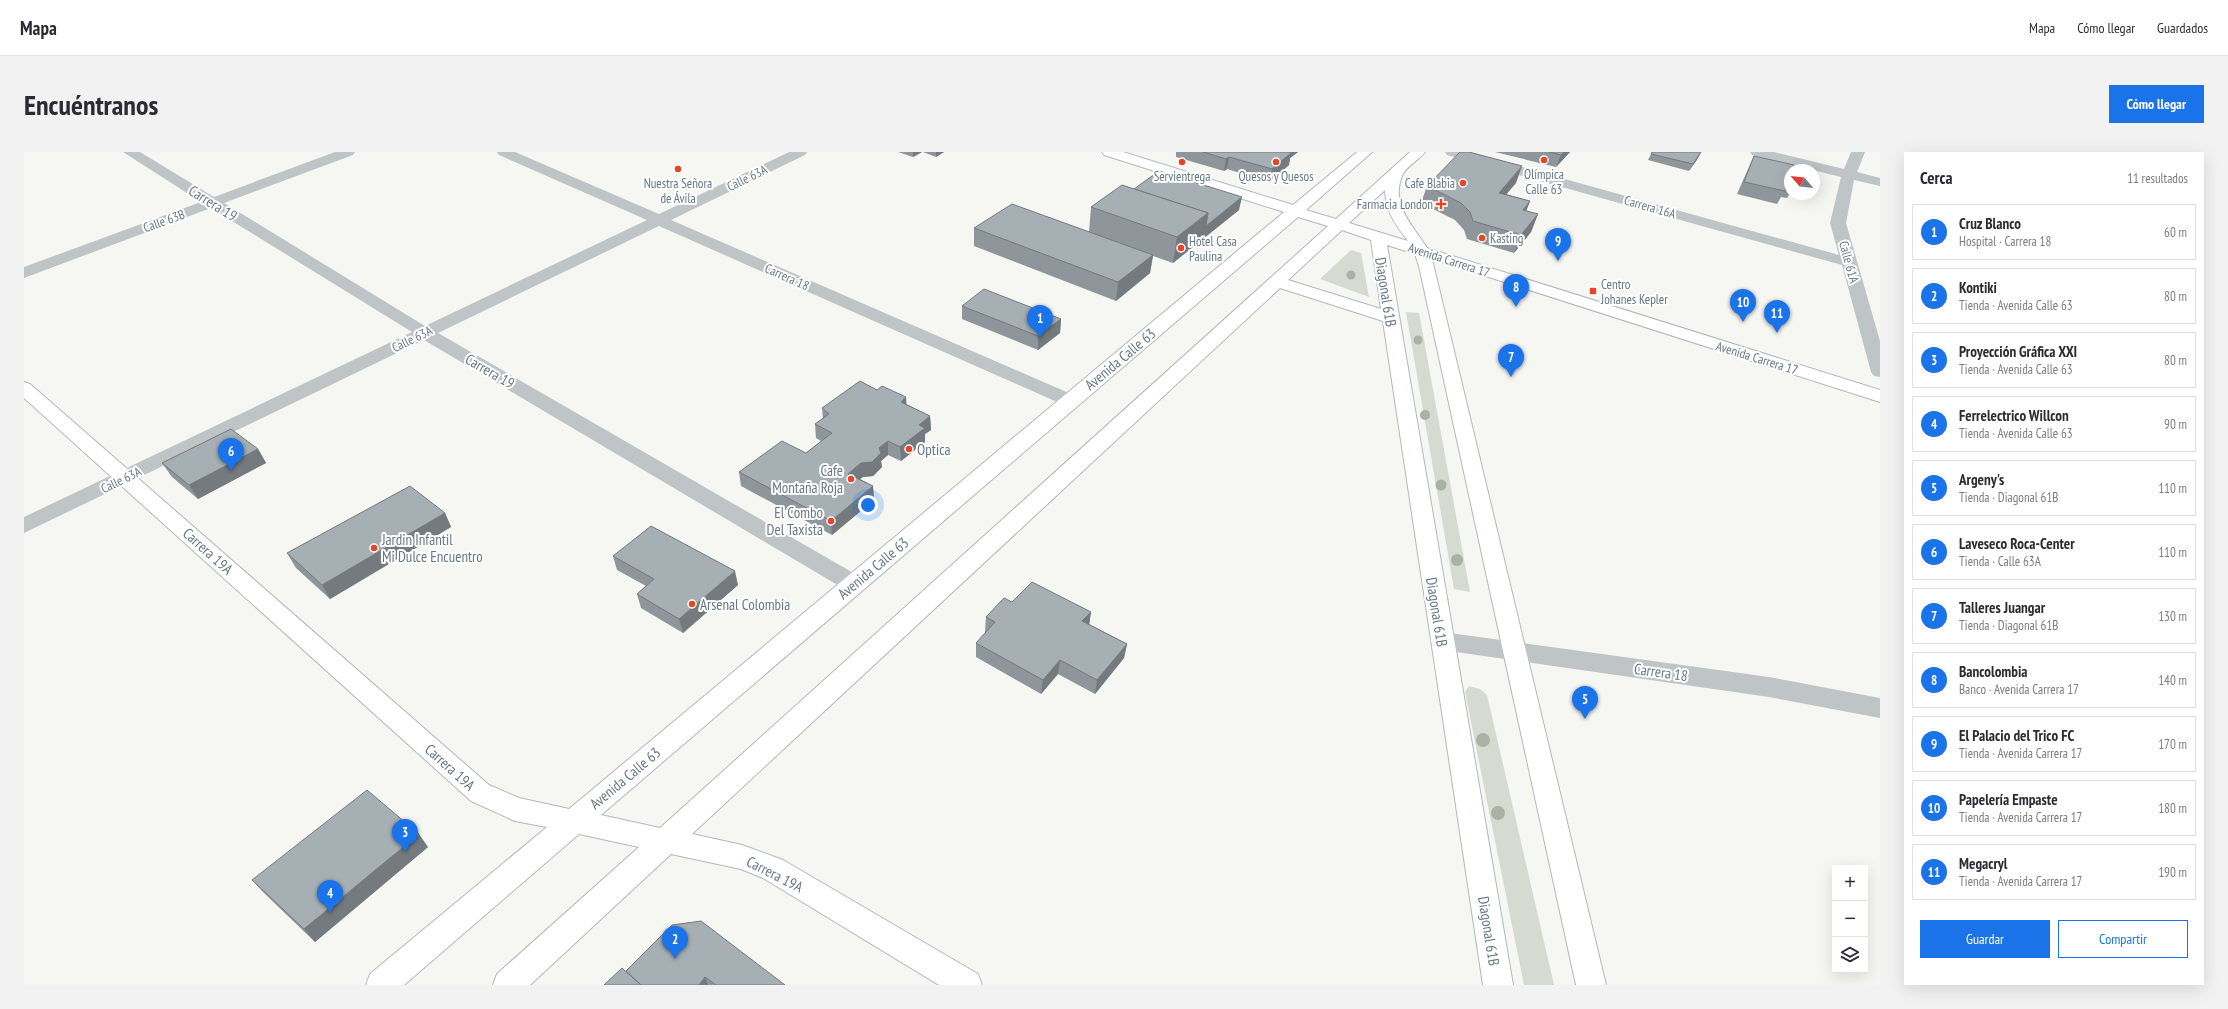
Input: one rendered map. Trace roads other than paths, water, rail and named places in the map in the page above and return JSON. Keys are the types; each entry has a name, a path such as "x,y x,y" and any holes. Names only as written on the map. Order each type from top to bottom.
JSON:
{"main road":[{"name":"Avenida Carrera 17","path":"1109,152 1338,226 1880,396"},
{"name":"Avenida Calle 63","path":"381,985 1365,152"},
{"path":"508,985 1278,282 1418,152"},
{"path":"1396,172 1391,198 1393,208 1398,218 1424,252 1592,985"},
{"name":"Diagonal 61B","path":"1378,238 1498,985"},
{"path":"1278,282 1391,318"},
{"name":"Carrera 19A","path":"24,388 480,793 515,809 742,856 773,869 967,985"}],"street":[{"name":"Carrera 19","path":"130,152 425,333 854,584"},
{"name":"Calle 63B","path":"24,273 348,152"},
{"name":"Carrera 18","path":"504,152 658,221 1071,401"},
{"name":"Calle 63A","path":"24,526 800,152"},
{"name":"Carrera 16A","path":"1452,152 1848,262"},
{"path":"1757,152 1880,182"},
{"name":"Calle 61A","path":"1858,152 1848,174 1840,201 1838,222 1880,372"},
{"name":"Carrera 18","path":"1442,641 1769,687 1880,708"}],"place":[{"name":"Olímpica Calle 63","path":"1544,160"},
{"name":"Servientrega","path":"1182,162"},
{"name":"Quesos y Quesos","path":"1276,162"},
{"name":"Nuestra Señora de Ávila","path":"678,169"},
{"name":"Cafe Blabia","path":"1463,183"},
{"name":"Farmacia London","path":"1441,204"},
{"name":"Kasting","path":"1482,238"},
{"name":"Hotel Casa Paulina","path":"1181,248"},
{"name":"El Palacio del Trico FC","path":"1558,261"},
{"name":"Centro Johanes Kepler","path":"1593,291"},
{"name":"Bancolombia","path":"1516,307"},
{"name":"Papelería Empaste","path":"1743,322"},
{"name":"Megacryl","path":"1777,333"},
{"name":"Cruz Blanco","path":"1040,338"},
{"name":"Talleres Juangar","path":"1511,377"},
{"name":"Optica","path":"909,449"},
{"name":"Laveseco Roca-Center","path":"231,471"},
{"name":"Cafe Montaña Roja","path":"851,479"},
{"name":"El Combo Del Taxista","path":"831,521"},
{"name":"Jardin Infantil Mi Dulce Encuentro","path":"374,548"},
{"name":"Arsenal Colombia","path":"692,604"},
{"name":"Argeny's","path":"1585,719"},
{"name":"Proyección Gráfica XXI","path":"405,852"},
{"name":"Ferrelectrico Willcon","path":"330,913"},
{"name":"Kontiki","path":"675,959"}]}
